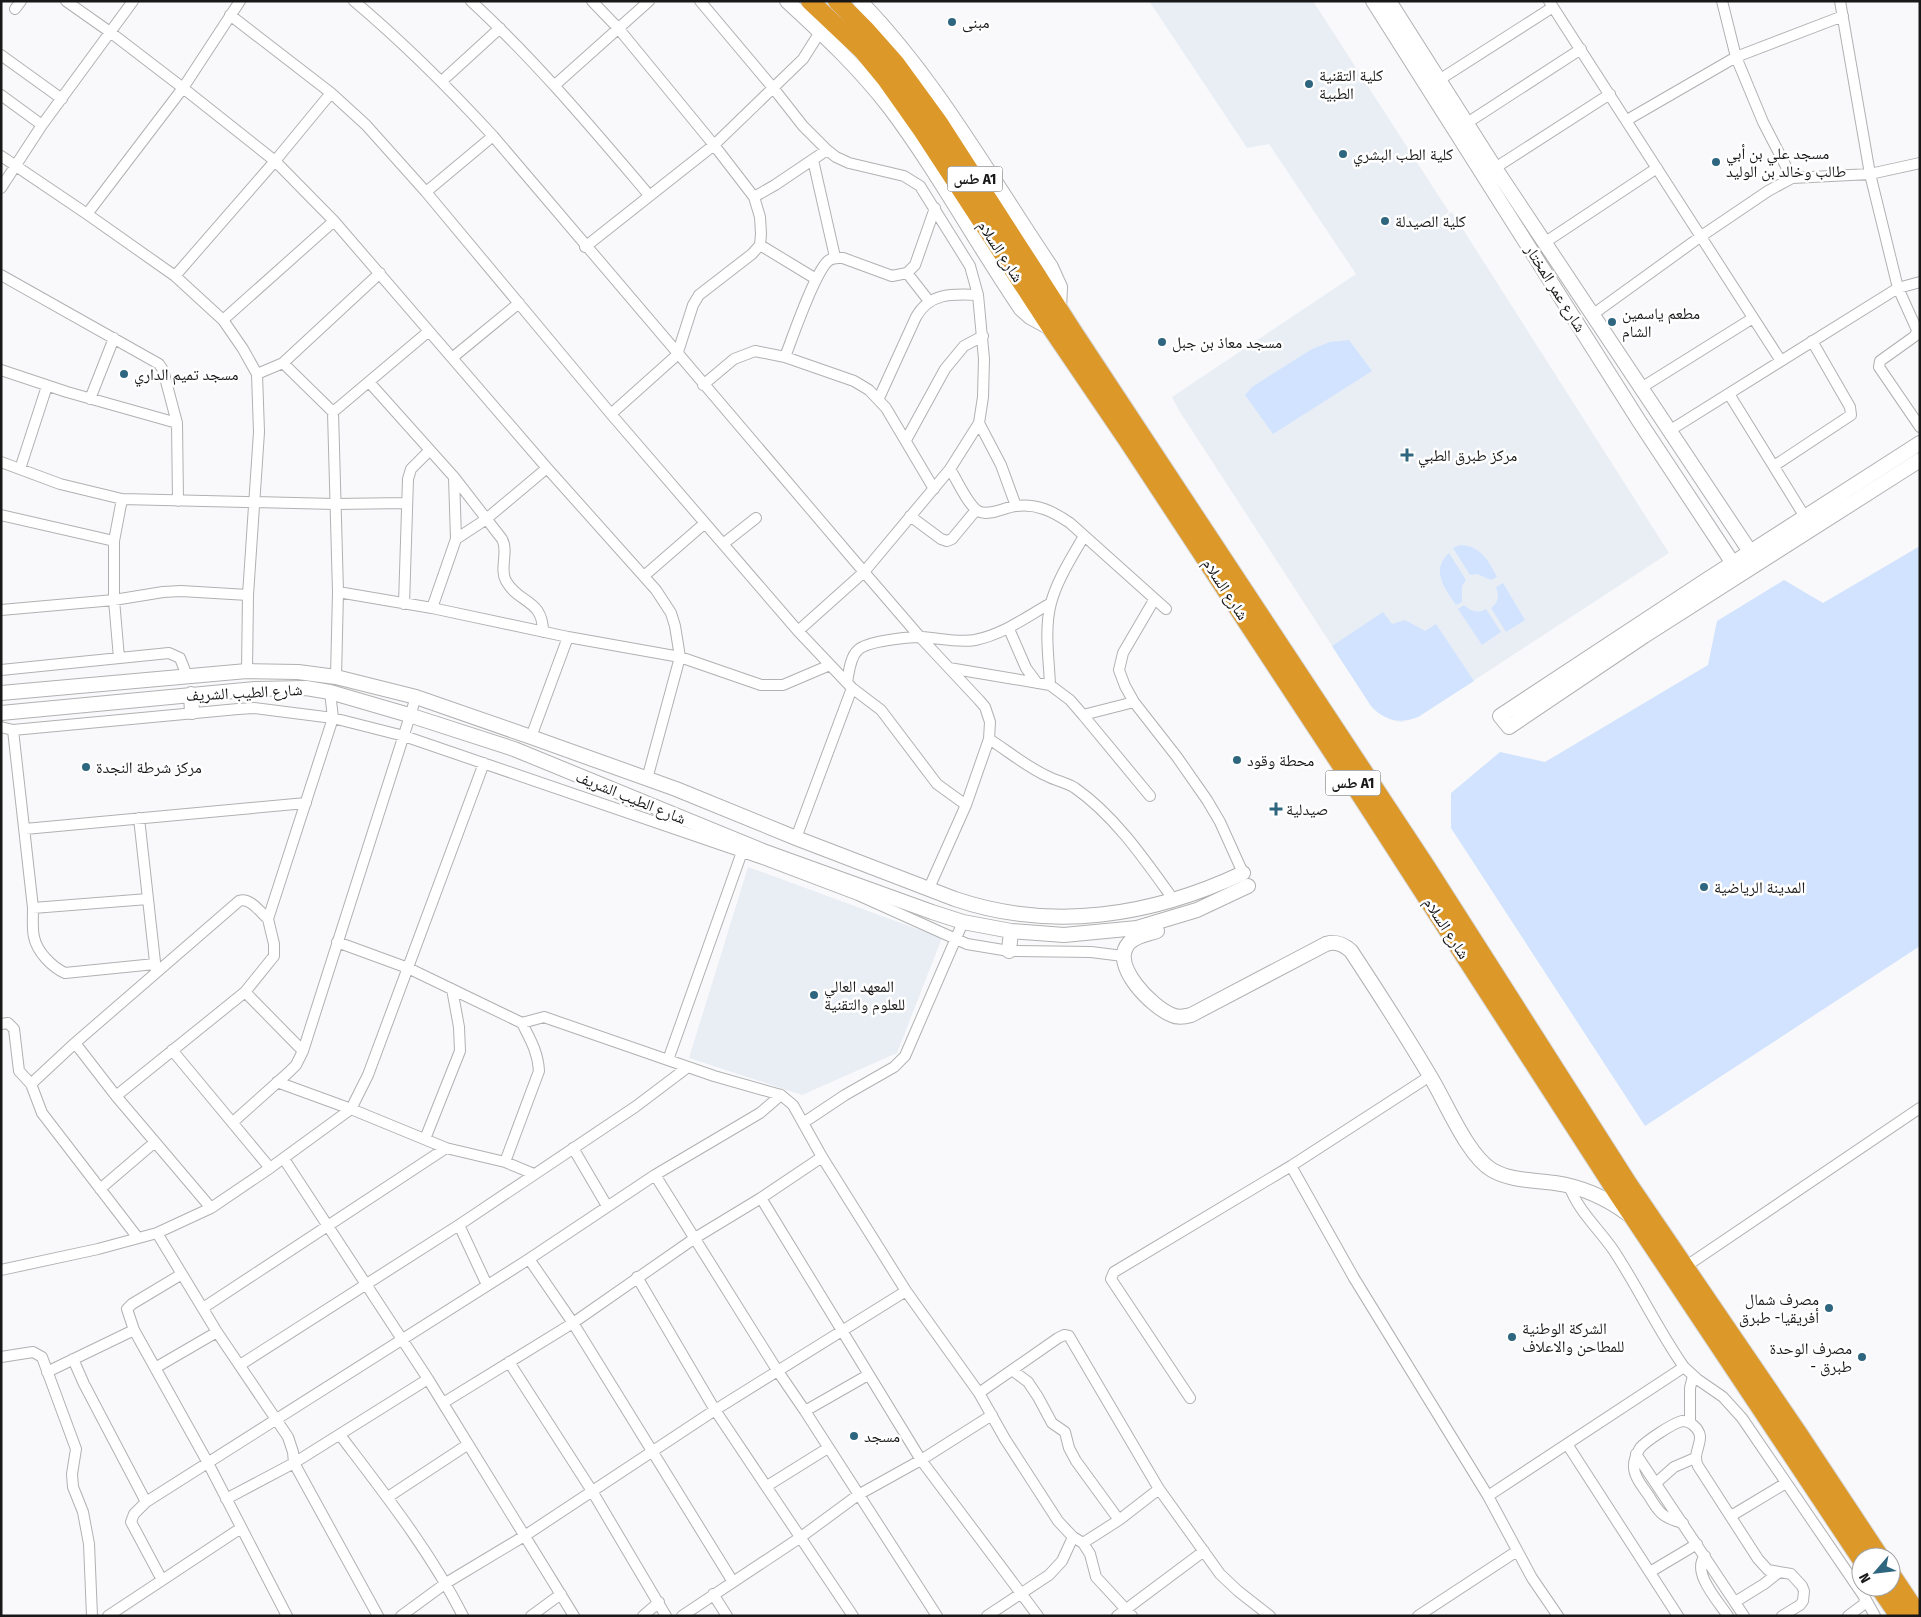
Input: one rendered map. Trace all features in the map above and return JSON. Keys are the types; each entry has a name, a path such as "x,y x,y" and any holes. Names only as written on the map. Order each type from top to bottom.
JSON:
{"highway":[{"name":"شارع السلام","path":"810,1 863,52 886,79 922,130 1052,329 1091,372"},
{"name":"شارع السلام","path":"837,1 881,46 923,100 1059,309 1091,372 1335,756 1623,1190"},
{"name":"طس A1","path":"1623,1190 1635,1219 1853,1547"},
{"name":"طس A1","path":"1623,1190 1685,1267 1873,1547"},
{"path":"1901,1589 1919,1616"},
{"path":"1886,1597 1898,1616"}],"main road":[{"path":"787,1 849,60 895,115 967,223 1021,309 1035,321 1052,329"},
{"path":"860,1 906,54 952,118 1051,267 1060,287 1059,309"},
{"name":"شارع عمر المختار","path":"1373,1 1644,429 1737,569"},
{"name":"شارع عمر المختار","path":"1394,3 1495,168 1759,564"},
{"path":"1920,443 1750,552 1737,569 1644,636 1508,728 1500,716 1737,569 1759,564 1920,460"},
{"name":"شارع الطيب الشريف","path":"1,693 247,671 298,672 336,676 416,698 531,737 676,789 796,838 981,907 1031,916 1056,917 1114,913 1173,899 1243,873"},
{"path":"96,684 91,689 89,696 99,704"},
{"path":"61,687 68,696 67,702 62,708"},
{"name":"شارع الطيب الشريف","path":"1,712 284,687 330,692 514,749 763,851 963,922 1011,931 1048,935 1099,933 1137,928 1219,901 1248,886"},
{"path":"191,694 192,712"},
{"path":"763,851 767,848 771,837 768,826"},
{"path":"788,860 785,854 786,847 790,841 796,838"},
{"path":"1173,899 1178,916 1177,921 1172,925 1133,940 1125,949 1123,956 1126,971 1139,988 1168,1014 1182,1017 1190,1014 1326,944 1340,943 1350,951 1430,1076 1469,1146 1486,1166 1499,1174 1514,1178 1569,1185 1601,1196 1635,1219"},
{"path":"1009,951 1011,931"}],"street":[{"path":"66,1 110,32 275,161 334,221 380,273 664,601 671,613 675,626 680,657 647,780"},
{"path":"1,188 42,125 132,1"},
{"path":"87,214 183,88 240,1"},
{"path":"354,1 396,36 442,81 492,136 677,355 920,637 984,707 990,722 990,739 966,805 929,888"},
{"path":"471,1 555,85 650,195"},
{"path":"592,1 618,28 714,145 754,197 760,217 760,245 752,254 699,295 693,306 677,355 611,414"},
{"path":"555,85 649,1"},
{"path":"700,1 803,126 827,150 849,163 890,172 915,181 925,191 970,266 978,295 983,336 983,397 979,423 950,469 864,572 798,631"},
{"path":"1722,1 1736,57 1763,122 1792,178"},
{"path":"1840,1 1870,174 1898,288 1917,330 1917,334 1880,361 1879,367 1920,427"},
{"path":"1440,80 1551,4 1781,361"},
{"path":"230,15 331,93 366,125 426,192 611,414 798,631 830,666 881,710 936,784 966,805"},
{"path":"1627,120 1736,57 1843,16"},
{"path":"442,81 500,28"},
{"path":"585,247 714,145 774,89 808,53 820,32"},
{"path":"1467,123 1581,49"},
{"path":"1,55 62,99"},
{"path":"175,276 331,93"},
{"path":"1495,168 1610,94"},
{"path":"1,95 42,125"},
{"path":"426,192 492,136"},
{"path":"754,197 827,150"},
{"path":"1,156 175,276 223,320 257,374 259,432 248,595 247,671"},
{"path":"813,160 835,257"},
{"path":"1592,315 1700,237 1768,191 1792,178 1870,174 1920,163"},
{"path":"1544,243 1657,168"},
{"path":"785,357 816,279 825,265 835,257 850,260 892,276 907,273 914,265 935,208"},
{"path":"223,320 334,221"},
{"path":"760,245 816,279"},
{"path":"257,374 283,363 380,273"},
{"path":"907,273 929,301"},
{"path":"1,275 114,338 158,364 163,370 177,423 178,501"},
{"path":"1669,431 1898,288 1920,282"},
{"path":"878,398 916,317 929,301 949,294 978,295"},
{"path":"452,358 519,303"},
{"path":"1641,388 1753,318"},
{"path":"334,412 429,331"},
{"path":"906,440 949,363 964,346 983,336"},
{"path":"90,399 114,338"},
{"path":"1774,466 1851,415 1850,407 1812,341"},
{"path":"704,385 720,370 744,354 755,351 785,357 854,381 878,398 906,440 934,489"},
{"path":"283,363 334,412 334,504 338,592 336,676"},
{"path":"1,370 90,399 177,423"},
{"path":"369,382 454,477 504,544 503,572 506,581 540,613 543,620 543,632"},
{"path":"20,469 47,386"},
{"path":"1729,394 1805,517"},
{"path":"979,423 1001,466 1016,506"},
{"path":"404,604 409,474 429,451"},
{"path":"1,462 60,484 122,499 334,504 407,503"},
{"path":"456,539 485,520 548,468"},
{"path":"950,469 976,510 986,513 1016,506 1038,506 1056,513 1166,609"},
{"path":"432,608 456,539 454,477"},
{"path":"118,658 114,600 114,541 122,499"},
{"path":"910,516 941,539 947,541 952,539 976,510"},
{"path":"1,515 114,541"},
{"path":"723,544 756,518"},
{"path":"644,576 705,523"},
{"path":"1050,685 1047,632 1051,603 1058,584 1084,536"},
{"path":"1,610 114,600 163,592 248,595"},
{"path":"338,592 432,608 568,637 680,657 754,683 768,686 782,685 830,666"},
{"path":"1154,600 1123,653 1120,661 1121,678 1134,702 1177,757 1207,800 1220,822 1243,873"},
{"path":"796,838 850,685 853,657 858,649 869,644 920,637 972,640 988,637 1009,629 1051,603"},
{"path":"1009,629 1026,668 1037,683"},
{"path":"531,737 568,637"},
{"path":"1,670 169,653 180,658 187,676"},
{"path":"949,668 1050,685 1070,700 1150,796"},
{"path":"116,1096 245,992 274,956 274,944 268,919 333,718 330,692"},
{"path":"233,1122 296,1065 416,698"},
{"path":"1083,715 1134,702"},
{"path":"1,726 13,730 192,712 254,708 333,718 404,736 742,852 858,895 957,940 983,948 1009,951 1090,952 1123,956"},
{"path":"13,730 25,829 34,937 38,946 57,970 65,973 156,968"},
{"path":"990,739 1034,769 1084,794 1110,819 1133,846 1173,899"},
{"path":"1,1270 157,1233 211,1208 284,1159 351,1109 368,1075 484,763"},
{"path":"25,829 306,803"},
{"path":"139,818 156,968"},
{"path":"668,1060 742,852"},
{"path":"33,908 148,898"},
{"path":"31,1084 156,968 242,900 248,901 268,919"},
{"path":"803,1123 845,1095 894,1067 905,1056 957,940 963,922"},
{"path":"337,942 408,968 522,1023 535,1049 539,1071 505,1162"},
{"path":"424,1139 460,1051 459,1027 452,989"},
{"path":"245,992 302,1051"},
{"path":"522,1023 544,1017 688,1067 782,1095 793,1105 822,1157 906,1291 979,1393 1005,1439 1058,1521 1073,1537 1083,1542 1090,1554 1096,1577 1129,1613"},
{"path":"1,1024 8,1023 14,1029 17,1067 31,1084 42,1113 138,1238"},
{"path":"75,1043 116,1096 211,1208"},
{"path":"172,1050 270,1168"},
{"path":"240,1365 366,1283 459,1226 635,1107 688,1067"},
{"path":"1190,1398 1111,1279 1112,1276 1122,1266 1290,1166 1430,1076"},
{"path":"277,1082 351,1109 446,1148 505,1162 534,1174"},
{"path":"162,1580 131,1522 134,1514 146,1502 403,1340 655,1175 760,1113 782,1095"},
{"path":"1685,1267 1920,1108"},
{"path":"100,1189 155,1142"},
{"path":"203,1308 446,1148"},
{"path":"573,1148 607,1206"},
{"path":"443,1403 573,1323 695,1238 761,1198 822,1157"},
{"path":"284,1159 428,1379 467,1445 526,1535 574,1616"},
{"path":"1290,1166 1354,1278 1488,1496 1532,1578 1558,1616"},
{"path":"655,1175 776,1370 805,1411 937,1616"},
{"path":"1569,1185 1574,1198 1618,1258 1684,1367 1693,1376 1723,1397 1736,1410 1865,1598 1875,1616"},
{"path":"761,1198 921,1460 1038,1616"},
{"path":"459,1226 487,1284"},
{"path":"157,1233 217,1332 288,1437 294,1463 378,1616"},
{"path":"529,1259 573,1323 733,1582"},
{"path":"182,1274 128,1306 127,1313 134,1330 208,1463 287,1616"},
{"path":"637,1277 715,1410 853,1616"},
{"path":"401,1616 446,1583 526,1535 776,1370 906,1291"},
{"path":"47,1372 134,1330"},
{"path":"156,1368 217,1332"},
{"path":"979,1393 1034,1353 1064,1335 1070,1336 1159,1489 1220,1574 1270,1616"},
{"path":"1,1357 33,1352 42,1358 76,1449 72,1474 73,1487 83,1512 89,1544 92,1616"},
{"path":"73,1359 84,1384 146,1502"},
{"path":"509,1362 592,1491 666,1616"},
{"path":"1488,1496 1684,1367"},
{"path":"1012,1370 1028,1382 1052,1423 1065,1432 1076,1461 1119,1520"},
{"path":"805,1411 868,1375"},
{"path":"1690,1422 1690,1388 1693,1376"},
{"path":"226,1499 294,1463 428,1379"},
{"path":"682,1616 801,1537 858,1495 921,1460 992,1415"},
{"path":"1683,1523 1668,1519 1657,1508 1636,1475 1634,1465 1636,1454 1646,1442 1683,1421 1690,1422 1700,1436 1695,1458 1698,1466 1761,1563 1768,1570 1791,1574 1799,1581 1804,1591 1803,1601 1800,1605 1782,1616"},
{"path":"340,1435 388,1498 446,1583 463,1616"},
{"path":"1568,1444 1678,1616"},
{"path":"388,1498 467,1445"},
{"path":"767,1486 828,1448"},
{"path":"1636,1454 1744,1616"},
{"path":"1656,1483 1674,1467 1695,1458"},
{"path":"1731,1516 1786,1483"},
{"path":"1083,1542 1119,1520 1159,1489"},
{"path":"108,1616 241,1528"},
{"path":"987,1616 1020,1592 1039,1582 1057,1567 1062,1562 1073,1537"},
{"path":"1650,1572 1697,1544"},
{"path":"1116,1616 1129,1613 1204,1551"},
{"path":"1418,1616 1517,1551"},
{"path":"1705,1556 1700,1564 1701,1575 1728,1616"},
{"path":"1735,1602 1778,1573"},
{"path":"531,1616 561,1594"},
{"path":"713,1594 727,1616"},
{"path":"1848,1616 1864,1604 1865,1598"},
{"path":"643,1616 659,1602"}],"shaded area":[{"name":"مركز طبرق الطبي","path":"1149,1 1313,1 1449,212 1421,232 1452,212 1669,553 1418,717 1402,722 1395,721 1378,713 1371,706 1172,397 1356,274 1269,144 1247,148"},
{"path":"1349,340 1372,371 1273,434 1245,395 1252,387 1312,349 1330,342"},
{"path":"1460,545 1479,551 1497,577 1491,580 1477,574 1470,575 1453,548"},
{"name":"المدينة الرياضية","path":"1920,546 1920,946 1645,1126 1451,828 1451,793 1500,752 1545,762 1708,665 1717,621 1784,580 1823,603"},
{"path":"1449,553 1466,580 1462,586 1462,602 1456,605 1444,586 1440,573 1443,559"},
{"path":"1503,583 1525,620 1506,632 1491,608 1498,599 1496,587"},
{"path":"1464,605 1474,611 1486,609 1501,632 1482,645 1458,609"},
{"path":"1383,612 1392,624 1405,620 1425,631 1436,624 1474,681 1418,717 1398,721 1387,718 1376,711 1332,646"},
{"name":"المعهد العالي للعلوم والتقنية","path":"748,867 942,938 897,1053 802,1095 689,1058"}],"place":[{"name":"مبنى","path":"952,22"},
{"name":"كلية التقنية الطبية","path":"1309,84"},
{"name":"كلية الطب البشري","path":"1343,154"},
{"name":"مسجد علي بن أبي طالب وخالد بن الوليد","path":"1716,162"},
{"name":"كلية الصيدلة","path":"1385,221"},
{"name":"مطعم ياسمين الشام","path":"1612,322"},
{"name":"مسجد معاذ بن جبل","path":"1162,342"},
{"name":"مسجد تميم الداري","path":"124,374"},
{"name":"مركز طبرق الطبي","path":"1407,455"},
{"name":"محطة وقود","path":"1237,760"},
{"name":"مركز شرطة النجدة","path":"86,767"},
{"name":"صيدلية","path":"1276,809"},
{"name":"المدينة الرياضية","path":"1704,887"},
{"name":"المعهد العالي للعلوم والتقنية","path":"814,995"},
{"name":"مصرف شمال أفريقيا- طبرق","path":"1829,1308"},
{"name":"الشركة الوطنية للمطاحن والاعلاف","path":"1512,1337"},
{"name":"مصرف الوحدة - طبرق","path":"1862,1357"},
{"name":"مسجد","path":"854,1436"}]}
